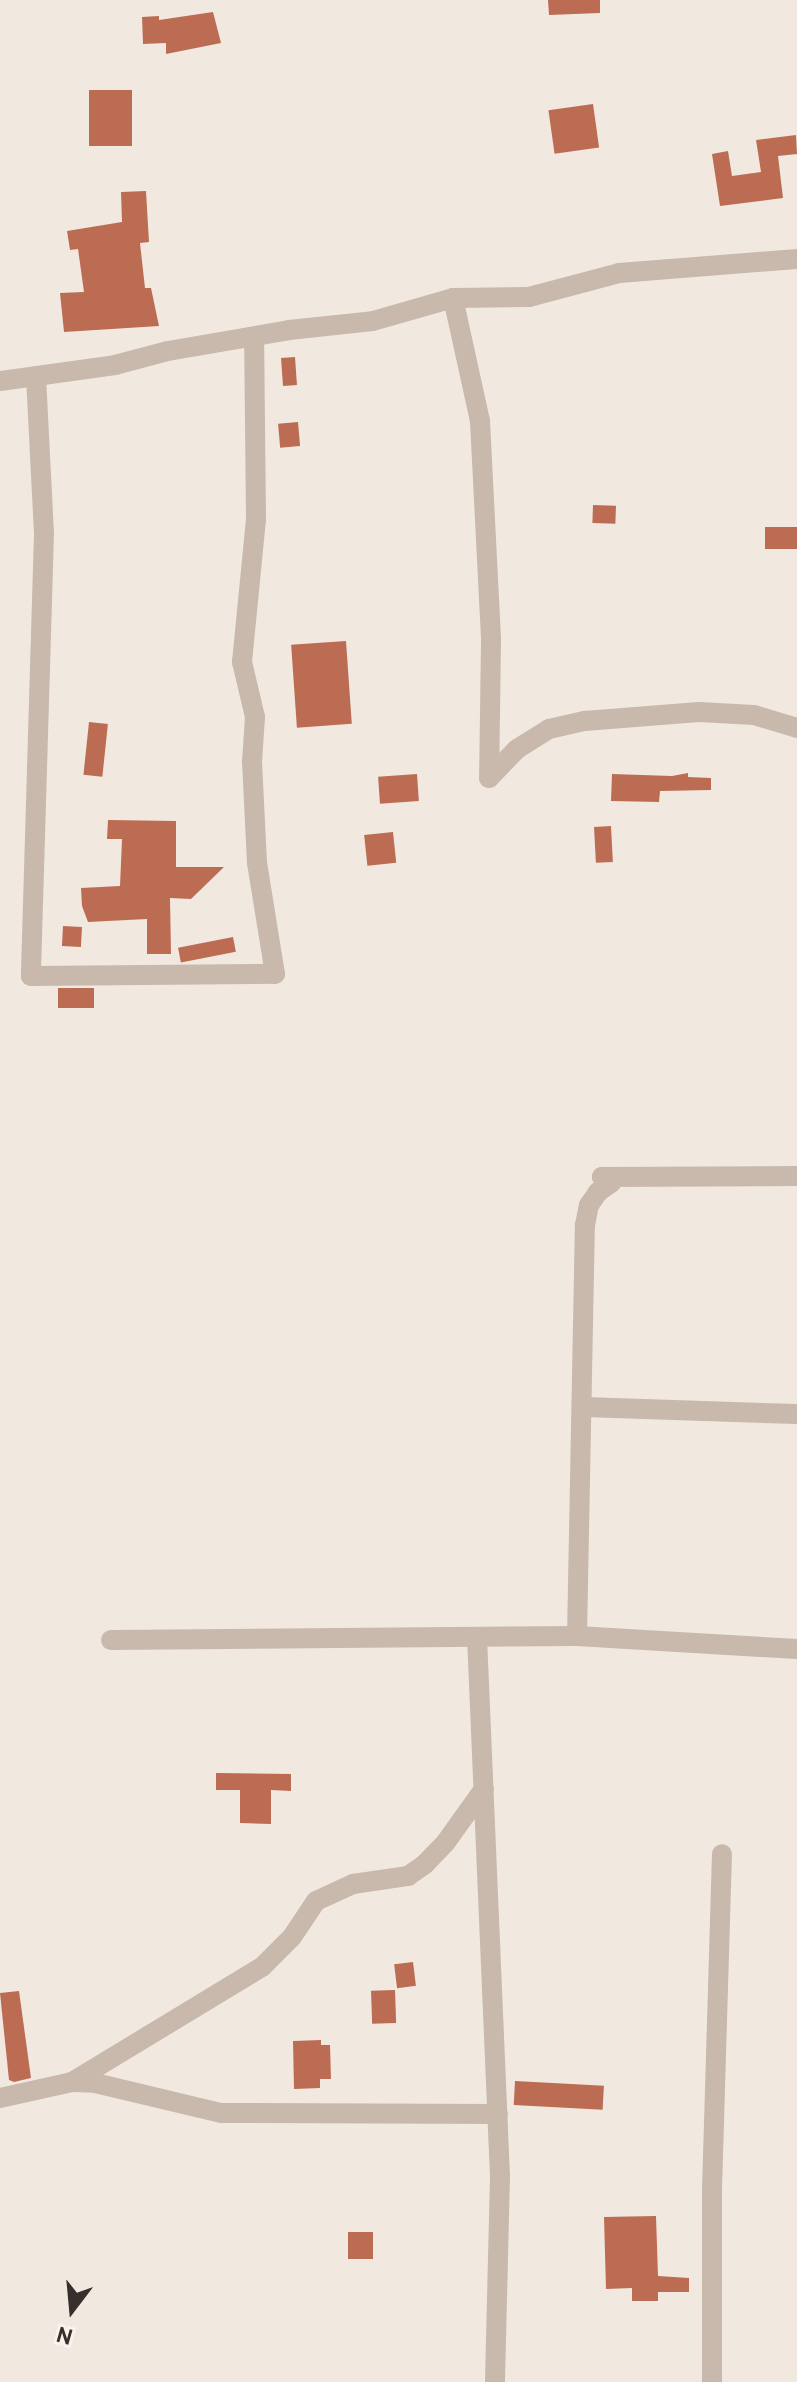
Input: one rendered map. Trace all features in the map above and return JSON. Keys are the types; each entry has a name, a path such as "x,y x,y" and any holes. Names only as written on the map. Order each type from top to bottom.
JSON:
{"street":[{"path":"0,381 115,365 254,337 373,321 453,298 529,297 619,273 797,259"},
{"path":"453,298 480,421 491,641 489,778 517,749 549,729 585,721 699,712 754,715 797,728"},
{"path":"36,376 44,533 31,976 275,974 257,863 252,762 255,717 242,662 256,519 254,337"},
{"path":"577,1636 584,1407 585,1225 589,1205 598,1192 611,1183 602,1177 797,1176"},
{"path":"584,1407 797,1414"},
{"path":"111,1640 577,1636 797,1649"},
{"path":"477,1637 498,2114 495,2382"},
{"path":"72,2082 262,1967 292,1937 316,1901 353,1884 408,1876 425,1864 446,1842 484,1789"},
{"path":"712,2382 712,2190 722,1854"},
{"path":"0,2098 72,2082 95,2083 221,2113 498,2114"}],"building":[{"path":"548,0 600,0 600,13 549,15"},
{"path":"213,12 221,43 166,54 166,43 143,44 142,17 159,16 159,20"},
{"path":"89,90 132,90 132,146 89,146"},
{"path":"593,104 599,148 555,154 548,110"},
{"path":"796,135 797,154 778,156 783,198 720,206 712,154 728,151 732,176 761,172 756,140"},
{"path":"146,191 149,242 140,243 145,288 151,288 159,326 64,332 60,293 84,292 78,249 70,250 67,231 122,222 121,192"},
{"path":"295,357 297,385 283,386 281,358"},
{"path":"298,422 300,446 280,448 278,424"},
{"path":"593,505 616,506 615,524 592,523"},
{"path":"765,527 797,527 797,549 765,549"},
{"path":"346,641 352,724 297,728 291,645"},
{"path":"89,722 108,724 102,777 83,775"},
{"path":"688,773 688,777 711,778 711,790 660,791 659,802 611,801 612,774 672,776"},
{"path":"417,774 419,801 380,804 378,777"},
{"path":"108,820 176,821 176,867 224,867 191,899 170,898 171,954 147,954 147,919 88,922 82,906 81,888 120,886 122,839 107,839"},
{"path":"611,826 613,862 596,863 594,827"},
{"path":"393,832 396,863 367,866 364,835"},
{"path":"63,926 82,927 81,947 62,946"},
{"path":"233,937 236,952 181,962 178,948"},
{"path":"58,988 94,988 94,1008 58,1008"},
{"path":"216,1773 291,1774 291,1791 271,1790 271,1824 240,1823 240,1790 216,1790"},
{"path":"413,1962 416,1986 397,1988 394,1964"},
{"path":"395,1990 396,2023 372,2024 371,1991"},
{"path":"19,1991 31,2078 14,2082 9,2080 0,1993"},
{"path":"321,2040 321,2045 330,2045 331,2079 320,2079 320,2088 294,2089 293,2041"},
{"path":"515,2081 604,2086 603,2110 514,2105"},
{"path":"656,2216 658,2276 689,2278 689,2292 658,2292 658,2301 632,2301 632,2288 606,2289 604,2217"},
{"path":"348,2232 373,2232 373,2259 348,2259"}]}
